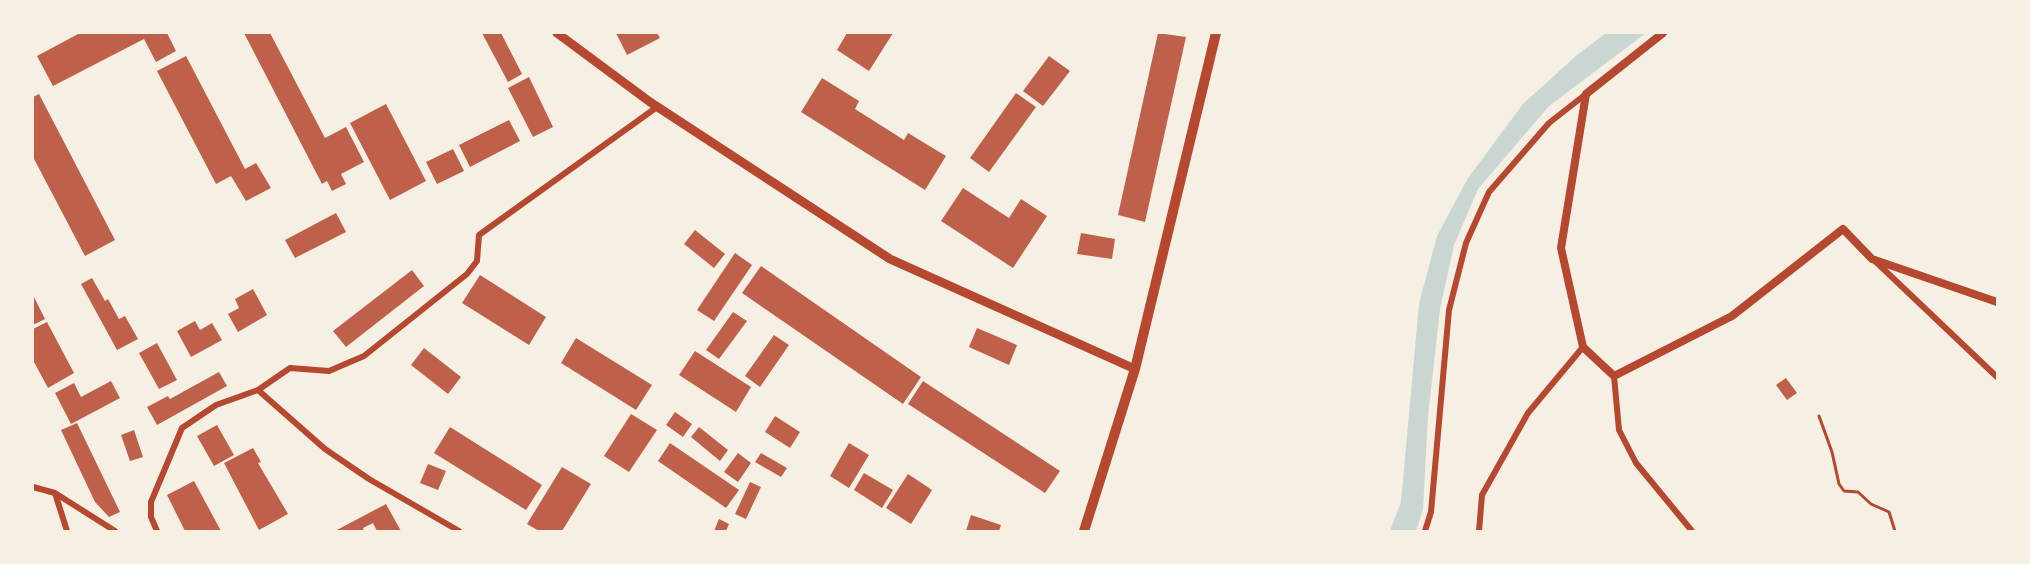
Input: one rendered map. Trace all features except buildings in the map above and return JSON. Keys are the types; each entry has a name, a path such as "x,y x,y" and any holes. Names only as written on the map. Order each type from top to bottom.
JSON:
{"main road":[{"path":"557,33 657,107 890,259 1135,369"},
{"path":"1084,531 1135,369 1215,33"}],"street":[{"path":"1425,531 1431,512 1449,310 1466,243 1489,192 1549,123 1663,33"},
{"path":"1586,94 1561,248 1583,347 1614,376 1619,430 1636,463 1692,531"},
{"path":"157,531 151,517 151,502 182,428 216,405 258,390 290,368 329,371 364,356 467,274 477,261 479,235 657,107"},
{"path":"1614,376 1732,316 1843,229 1997,377"},
{"path":"1872,259 1997,302"},
{"path":"1479,531 1482,495 1522,424 1583,347"},
{"path":"258,390 325,449 369,479 459,531"},
{"path":"33,488 55,493 116,531"},
{"path":"55,493 67,531"}],"path":[{"path":"1819,416 1832,452 1839,484 1844,491 1858,492 1871,504 1889,512 1895,531"}],"shaded area":[{"path":"1606,33 1646,33 1549,106 1478,189 1454,245 1440,309 1428,416 1423,509 1416,531 1390,531 1401,502 1419,304 1437,236 1468,178 1523,104 1577,55"}]}
